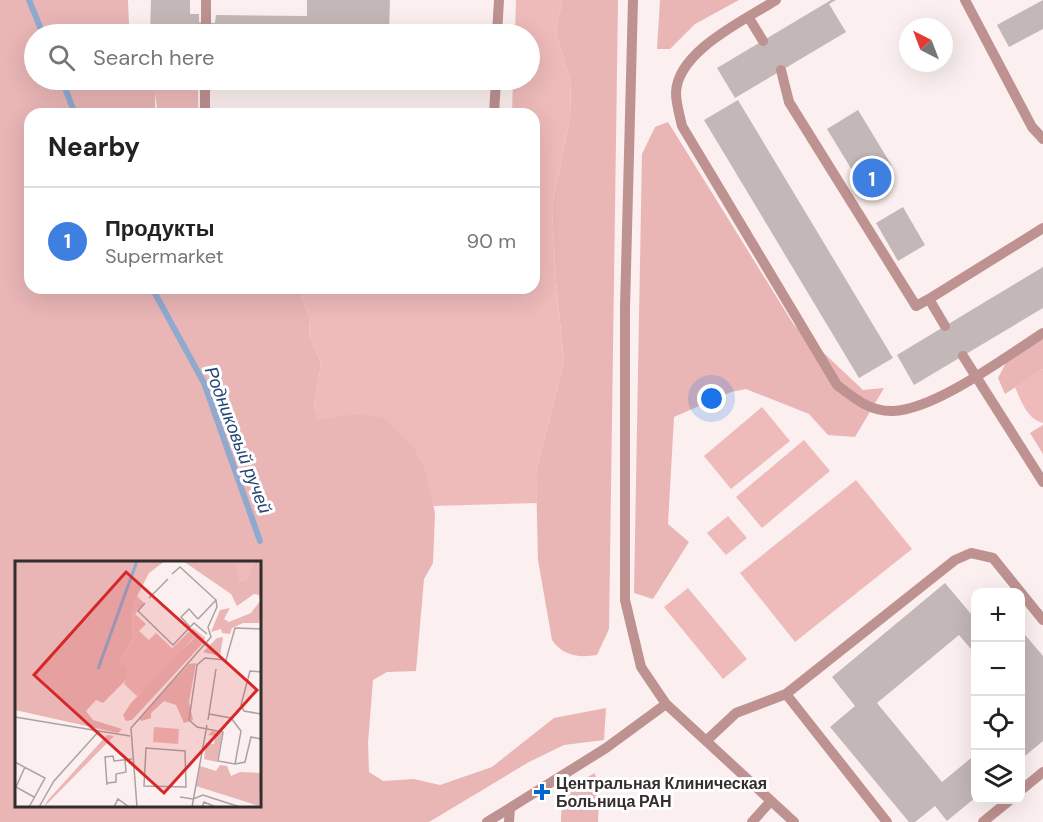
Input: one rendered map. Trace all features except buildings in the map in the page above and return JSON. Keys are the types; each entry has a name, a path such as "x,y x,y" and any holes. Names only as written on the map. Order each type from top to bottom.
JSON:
{"lane":[{"path":"206,0 206,23"},
{"path":"498,24 499,0"},
{"path":"633,0 625,308 625,600 641,667 666,704 794,822"},
{"path":"776,0 713,39 686,64 676,92 682,126 837,385 863,405 894,411 927,402 976,376 1043,333"},
{"path":"965,0 1032,127 1043,139"},
{"path":"749,18 763,41"},
{"path":"781,70 789,102 916,306 1043,228"},
{"path":"205,90 205,108"},
{"path":"494,108 495,90"},
{"path":"928,300 945,326"},
{"path":"963,356 1043,482"},
{"path":"706,741 736,713 786,694 955,560 971,553 993,558 1043,620"},
{"path":"786,694 887,822"},
{"path":"487,822 606,748 666,704"},
{"path":"1025,787 1043,772"},
{"path":"752,822 770,802"},
{"path":"983,822 1005,804"},
{"path":"509,822 510,808"}],"shaded area":[{"path":"0,0 128,0 129,24 24,24 24,90 155,90 155,108 24,108 24,294 300,294 310,319 309,334 321,364 314,408 318,420 358,413 384,418 414,448 427,474 435,513 433,563 424,579 416,671 387,672 373,680 368,743 369,772 383,781 414,779 440,785 492,767 554,718 606,708 604,740 564,745 529,762 429,822 0,822"},
{"path":"516,0 562,0 556,33 571,83 570,117 552,207 564,362 536,472 537,503 433,506 427,474 358,413 318,421 314,408 321,364 309,334 310,319 300,294 540,294 540,108 512,108 513,90 540,90 540,24 515,24"},
{"path":"562,0 618,0 609,629 597,655 584,656 566,653 552,640 538,560 536,472 564,362 552,207 570,117 571,83 556,33"},
{"path":"660,0 739,0 695,24 670,49 657,49"},
{"path":"154,90 198,90 198,108 157,108"},
{"path":"668,122 794,325 863,390 884,388 855,437 828,435 809,414 746,389 731,392 674,417 668,524 689,542 653,599 634,593 642,154 655,127"},
{"path":"1043,338 1043,369 1005,394 998,378 1008,359"},
{"path":"1043,369 1043,423 1029,414 1015,387"},
{"path":"762,407 790,441 731,489 704,456"},
{"path":"1043,425 1043,454 1030,433"},
{"path":"804,440 830,471 762,528 736,497"},
{"path":"856,480 912,549 795,642 740,573"},
{"path":"728,516 747,538 726,555 707,533"},
{"path":"688,588 747,659 723,679 664,607"},
{"path":"595,773 599,795 598,822 561,822 562,790"}],"waterway":[{"name":"Родниковый ручей","path":"29,0 39,24"},
{"name":"Родниковый ручей","path":"66,90 73,108"},
{"name":"Родниковый ручей","path":"155,294 204,383 260,541"}],"place":[{"name":"Продукты","path":"872,178"},
{"name":"Центральная Клиническая Больница РАН","path":"542,792"}]}
